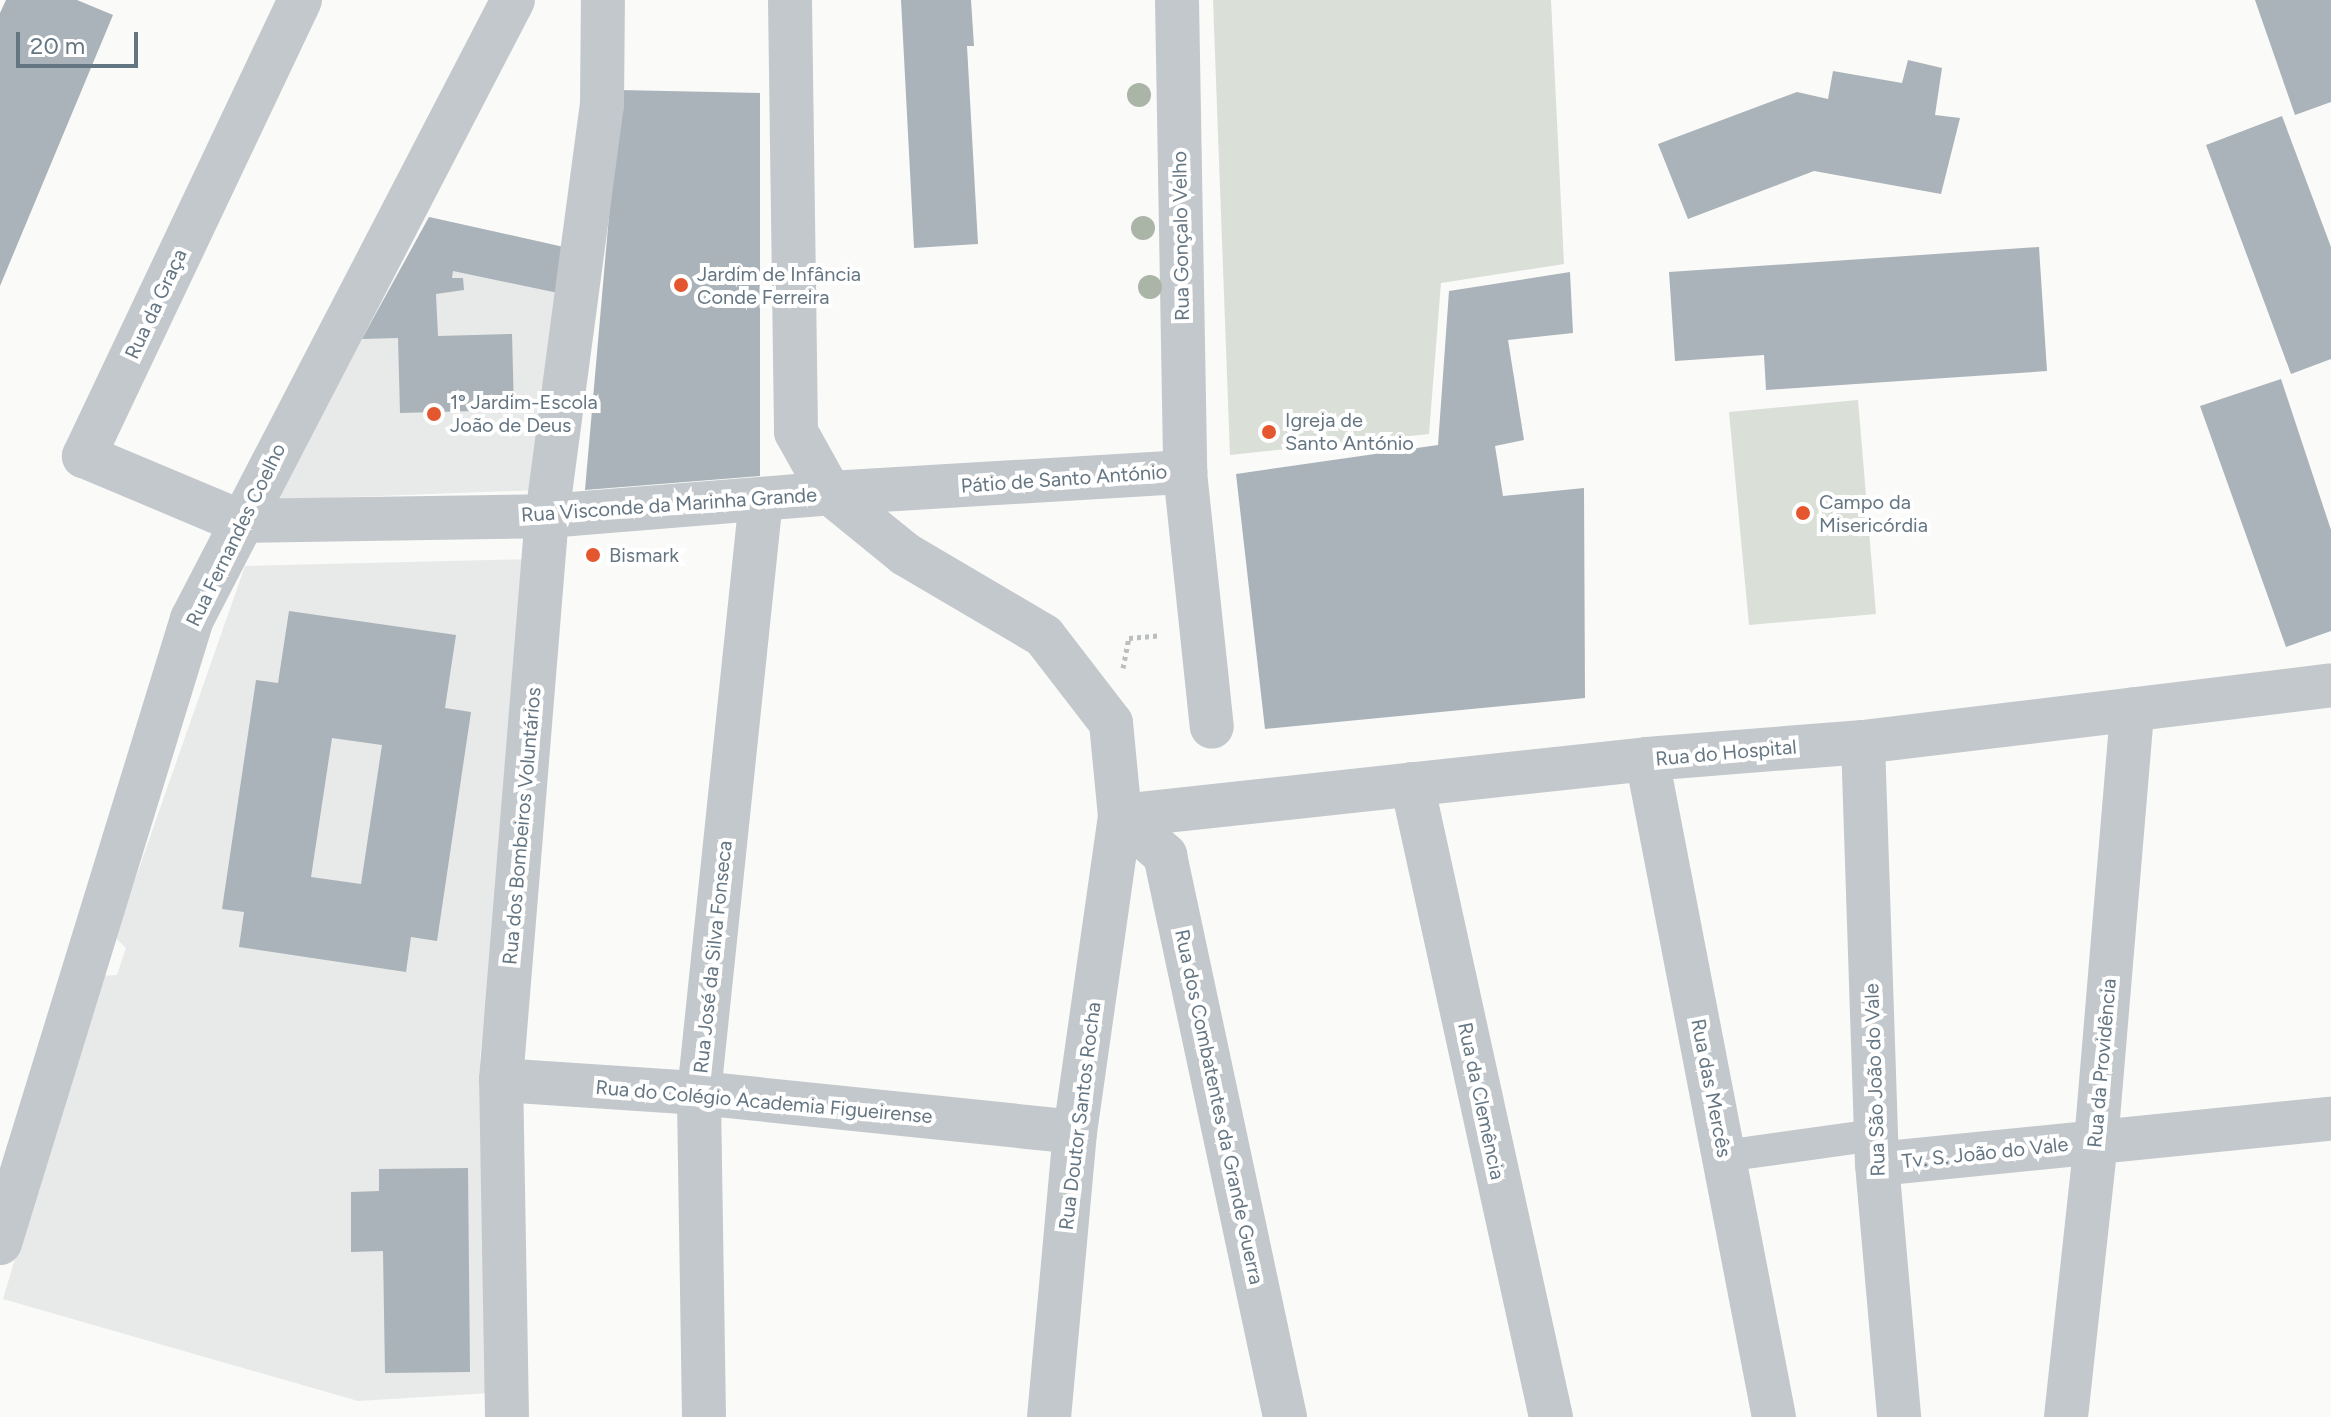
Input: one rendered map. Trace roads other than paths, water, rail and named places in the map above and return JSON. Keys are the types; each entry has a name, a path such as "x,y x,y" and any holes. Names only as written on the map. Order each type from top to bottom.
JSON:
{"street":[{"name":"Rua da Graça","path":"239,521 84,456 300,0"},
{"name":"Rua Fernandes Coelho","path":"0,1243 192,619 239,521 513,0"},
{"path":"790,0 796,432 830,493"},
{"name":"Rua Gonçalo Velho","path":"1177,0 1185,472"},
{"name":"Rua dos Bombeiros Voluntários","path":"507,1417 501,1080 547,516 602,105 596,8"},
{"name":"Pátio de Santo António","path":"830,493 1185,472 1212,727"},
{"name":"Rua Visconde da Marinha Grande","path":"239,521 547,516 830,493 905,554 1044,636 1111,723 1120,816"},
{"name":"Rua José da Silva Fonseca","path":"704,1417 699,1093 761,499"},
{"name":"Rua do Hospital","path":"1120,816 1647,759 1863,742 2331,685"},
{"name":"Rua da Providência","path":"2066,1417 2096,1142 2132,709"},
{"name":"Rua São João do Vale","path":"1863,742 1877,1150 1899,1417"},
{"name":"Rua das Mercês","path":"1647,759 1774,1417"},
{"name":"Rua da Clemência","path":"1412,784 1551,1417"},
{"name":"Rua Doutor Santos Rocha","path":"1049,1417 1075,1132 1120,816"},
{"name":"Rua dos Combatentes da Grande Guerra","path":"1120,816 1165,855 1285,1417"},
{"name":"Rua do Colégio Academia Figueirense","path":"501,1080 699,1093 1075,1132"},
{"name":"Tv. S. João do Vale","path":"1877,1150 2096,1142 2331,1119"},
{"path":"1724,1156 1877,1150"}],"place":[{"name":"Jardim de Infância Conde Ferreira","path":"681,285"},
{"name":"1º Jardim-Escola João de Deus","path":"434,414"},
{"name":"Igreja de Santo António","path":"1269,432"},
{"name":"Campo da Misericórdia","path":"1803,513"},
{"name":"Bismark","path":"593,555"}]}
